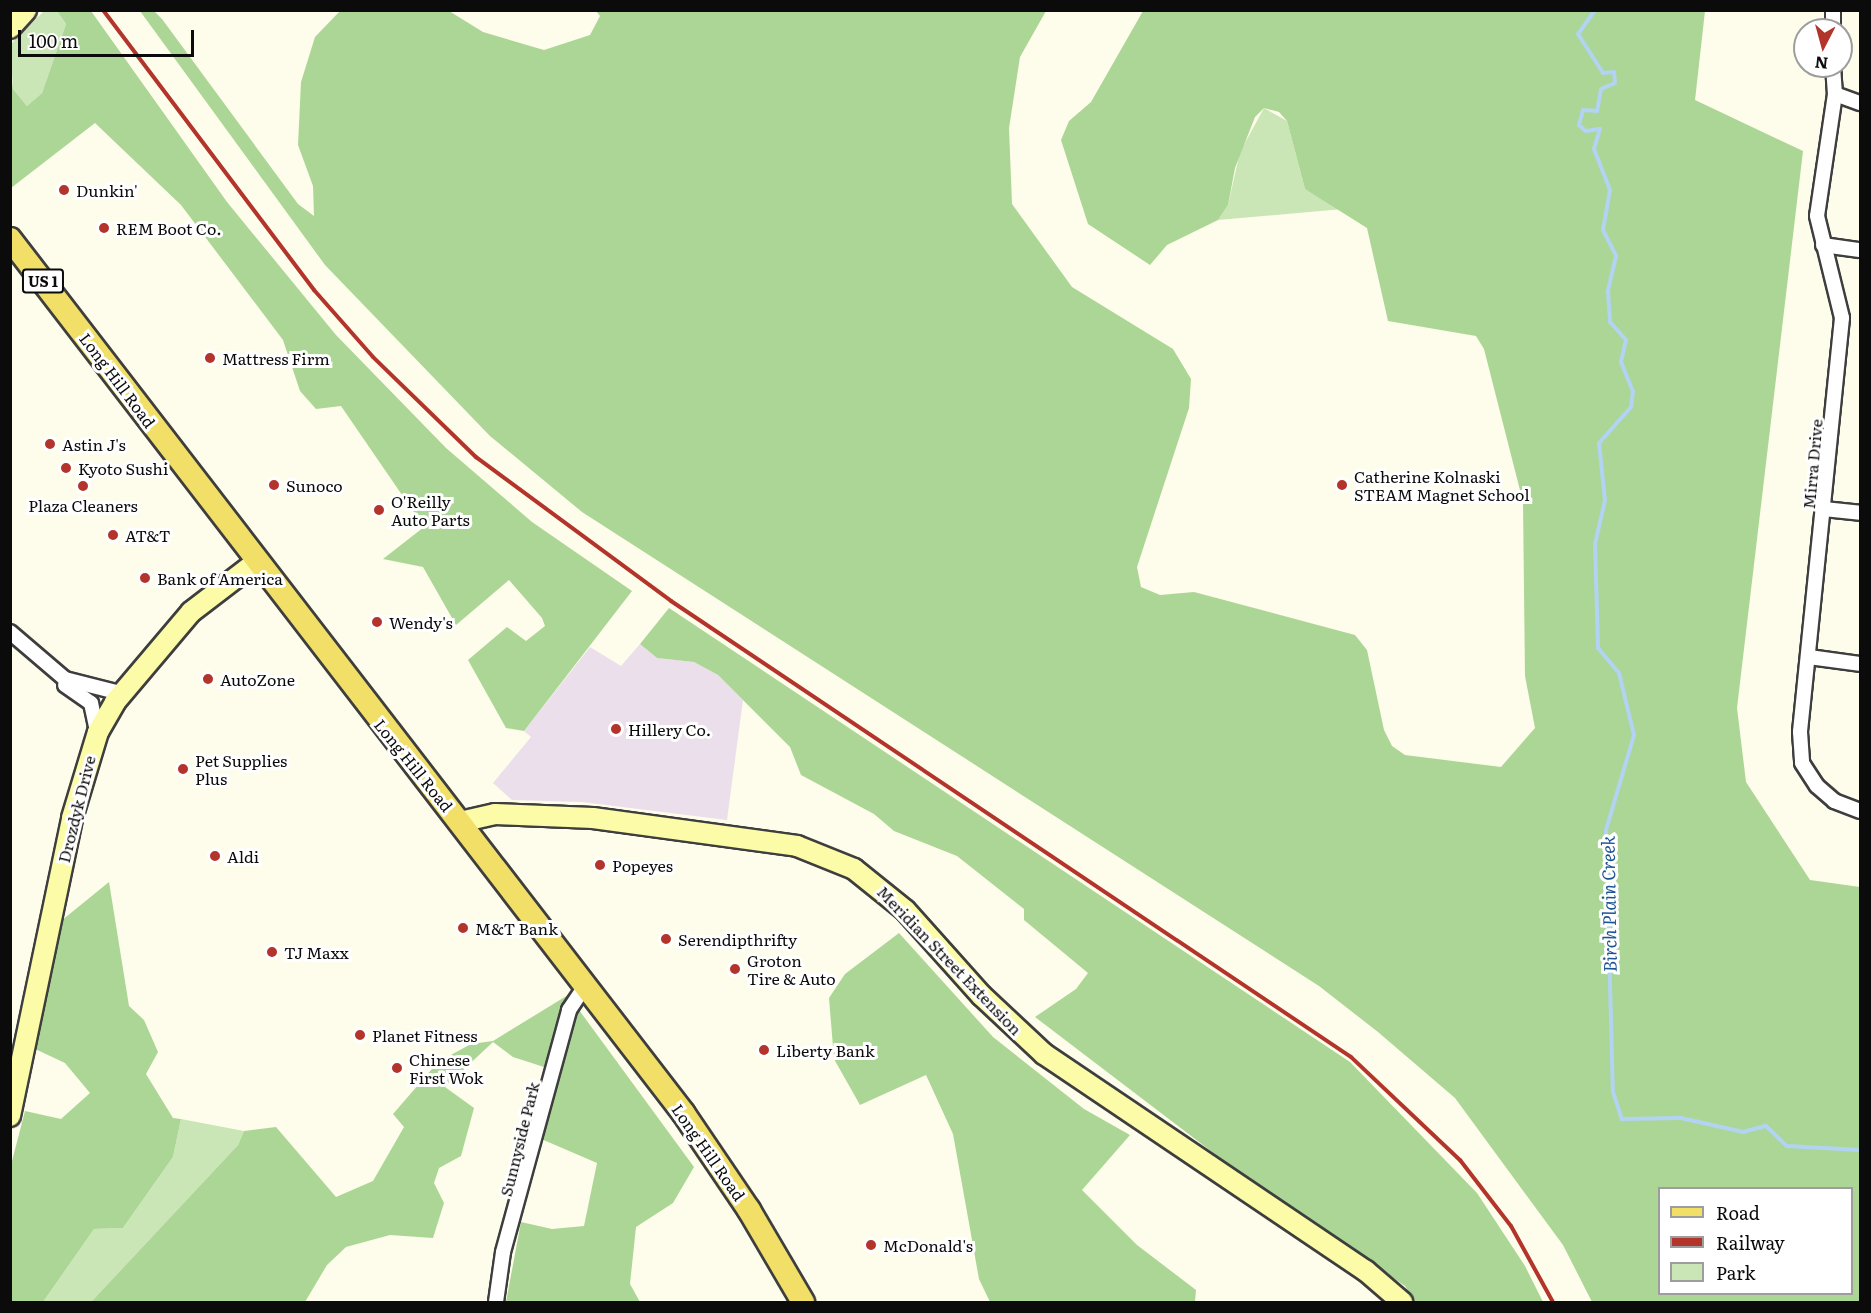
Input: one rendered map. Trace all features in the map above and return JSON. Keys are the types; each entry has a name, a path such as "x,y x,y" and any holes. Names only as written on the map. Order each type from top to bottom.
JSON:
{"main road":[{"name":"Long Hill Road","path":"10,239 255,562 460,822 684,1114 749,1210 803,1302"}],"street":[{"path":"10,27 26,10"},
{"name":"Mirra Drive","path":"1834,78 1835,94 1818,193 1823,245 1842,318 1809,657 1802,763 1834,801 1860,811"},
{"path":"1835,94 1860,103"},
{"path":"1823,245 1860,250"},
{"path":"1824,509 1860,513"},
{"name":"Drozdyk Drive","path":"10,1116 72,818 97,735 124,694 191,612 255,562"},
{"path":"10,632 91,703 97,735"},
{"path":"1809,657 1860,664"},
{"path":"51,670 78,685 124,694"},
{"name":"Meridian Street Extension","path":"460,822 495,814 593,818 797,846 854,869 898,902 989,1004 1044,1054 1359,1266 1402,1302"},
{"name":"Sunnyside Park","path":"496,1302 503,1252 570,1011 585,986"}],"shaded area":[{"path":"640,644 657,658 694,662 718,675 743,700 727,820 582,802 512,800 493,783 531,737 524,731 590,647 621,666"}],"green space":[{"path":"44,11 57,11 66,24 42,93 27,106 13,89 10,45"},
{"path":"57,11 91,11 227,202 336,335 446,448 532,522 632,591 524,731 506,728 468,660 507,627 526,641 545,626 542,618 509,580 456,625 423,567 383,559 424,527 341,406 316,409 300,391 283,340 181,205 95,123 11,188 11,73 13,89 27,106 42,93 66,24"},
{"path":"140,11 154,11 162,19 298,204 314,216 313,186 298,145 301,82 315,37 340,11 449,11 483,32 544,50 590,35 600,16 596,11 1046,11 1020,57 1009,128 1012,204 1072,287 1173,349 1191,379 1189,408 1137,567 1141,587 1160,595 1194,592 1355,635 1367,650 1384,730 1392,746 1405,755 1501,767 1535,728 1525,676 1523,502 1484,349 1476,336 1388,321 1367,228 1305,189 1287,121 1279,112 1264,108 1255,117 1235,168 1228,205 1218,220 1167,245 1150,265 1088,224 1061,140 1069,121 1091,102 1143,11 1705,11 1695,100 1803,151 1737,708 1746,782 1810,880 1860,887 1860,1302 1592,1302 1563,1245 1455,1098 1378,1032 1319,986 582,512 490,436 325,265"},
{"path":"1264,108 1287,121 1305,189 1343,209 1218,220 1228,205 1240,152"},
{"path":"669,608 1350,1062 1477,1193 1525,1266 1543,1302 1415,1302 1405,1286 1224,1161 1035,1017 1076,989 1088,973 1024,920 1024,909 957,856 894,831 874,814 801,775 790,747 718,675 694,662 657,658 640,644"},
{"path":"109,882 129,1006 144,1020 158,1052 146,1074 173,1118 181,1119 173,1157 123,1228 94,1229 43,1302 11,1302 11,1165 25,1111 61,1119 90,1093 65,1063 31,1047 61,921"},
{"path":"899,933 993,1037 1084,1109 1130,1135 1082,1190 1137,1245 1196,1290 1195,1302 990,1302 979,1279 953,1134 926,1075 860,1105 834,1059 829,998 845,974"},
{"path":"568,995 694,1167 673,1203 636,1227 630,1284 640,1302 506,1302 521,1222 552,1229 584,1226 597,1163 532,1135 547,1068 513,1057 493,1042 445,1087 474,1108 461,1156 439,1168 434,1183 444,1203 433,1238 390,1235 346,1247 327,1265 305,1302 91,1302 238,1145 244,1131 276,1127 336,1197 373,1181 404,1127 393,1114 438,1062 471,1044 493,1041"},
{"path":"181,1119 244,1131 238,1145 91,1302 43,1302 94,1229 123,1228 173,1157"}],"waterway":[{"name":"Birch Plain Creek","path":"1595,10 1578,34 1603,73 1614,72 1615,83 1601,89 1597,111 1583,110 1579,125 1586,131 1600,129 1594,149 1610,190 1603,230 1616,256 1608,292 1610,322 1626,340 1621,362 1633,391 1631,407 1599,443 1605,500 1595,544 1598,648 1619,673 1634,735 1606,830 1613,1092 1622,1119 1681,1118 1743,1132 1766,1126 1787,1146 1860,1150"}],"railway":[{"path":"103,10 314,290 373,357 476,457 671,601 1351,1057 1460,1160 1511,1226 1553,1302"}],"place":[{"name":"Dunkin'","path":"64,190"},
{"name":"REM Boot Co.","path":"104,228"},
{"name":"Mattress Firm","path":"210,358"},
{"name":"Astin J's","path":"50,444"},
{"name":"Kyoto Sushi","path":"66,468"},
{"name":"Sunoco","path":"274,485"},
{"name":"Catherine Kolnaski STEAM Magnet School","path":"1342,485"},
{"name":"Plaza Cleaners","path":"83,486"},
{"name":"O'Reilly Auto Parts","path":"379,510"},
{"name":"AT&T","path":"113,535"},
{"name":"Bank of America","path":"145,578"},
{"name":"Wendy's","path":"377,622"},
{"name":"AutoZone","path":"208,679"},
{"name":"Hillery Co.","path":"616,729"},
{"name":"Pet Supplies Plus","path":"183,769"},
{"name":"Aldi","path":"215,856"},
{"name":"Popeyes","path":"600,865"},
{"name":"M&T Bank","path":"463,928"},
{"name":"Serendipthrifty","path":"666,939"},
{"name":"TJ Maxx","path":"272,952"},
{"name":"Groton Tire & Auto","path":"735,969"},
{"name":"Planet Fitness","path":"360,1035"},
{"name":"Liberty Bank","path":"764,1050"},
{"name":"Chinese First Wok","path":"397,1068"},
{"name":"McDonald's","path":"871,1245"}]}
